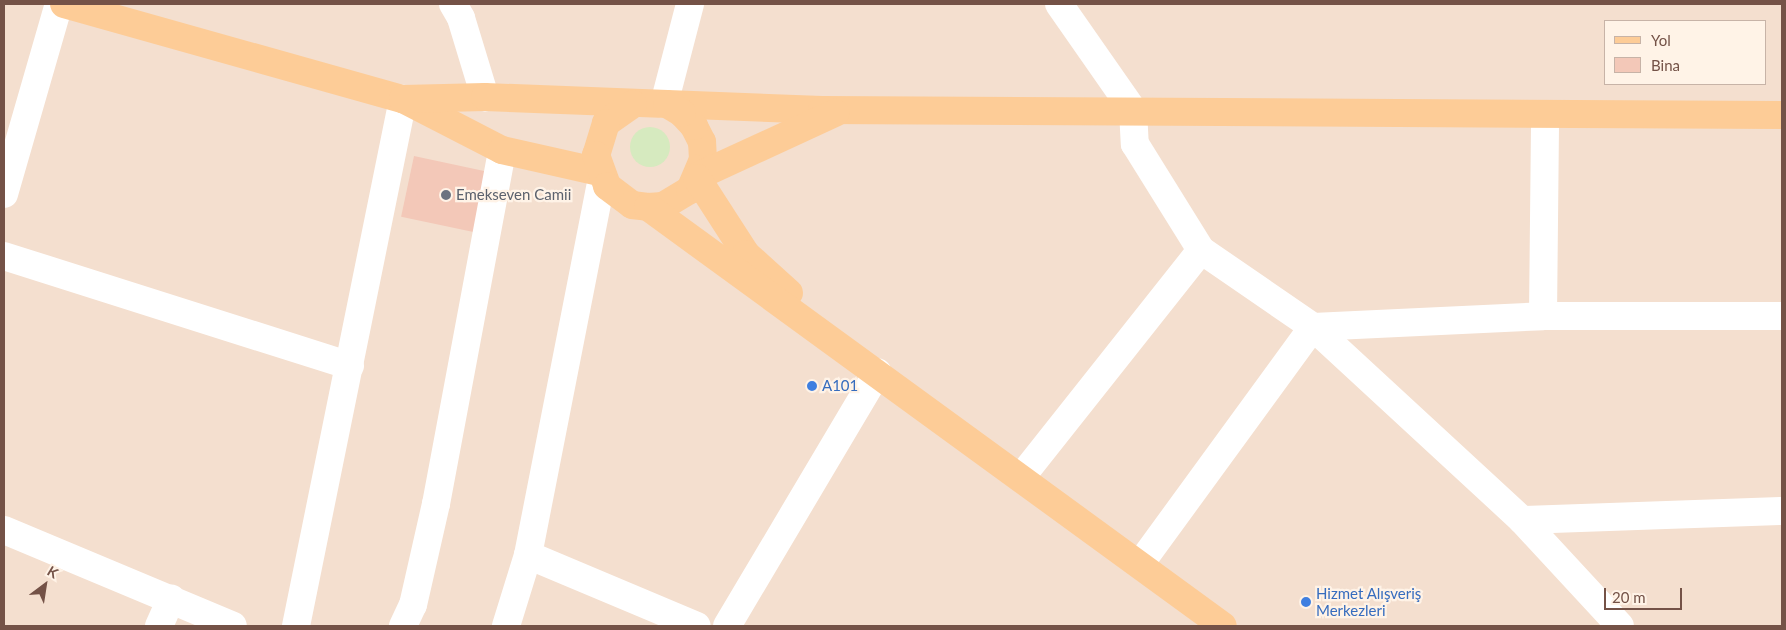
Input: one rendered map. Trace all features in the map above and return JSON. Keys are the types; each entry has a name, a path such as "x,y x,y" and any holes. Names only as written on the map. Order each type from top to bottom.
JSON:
{"main road":[{"path":"64,4 403,99 502,150 601,174"},
{"path":"403,99 485,97 633,104 841,110 1133,110 1782,115"},
{"path":"633,104 618,111 602,131 596,155 601,174 618,197 648,207 1022,476 1223,626"},
{"path":"665,104 682,112 694,126 702,142 698,177 746,254 878,372"},
{"path":"648,207 678,199 698,177 841,110"}],"street":[{"path":"4,194 59,4"},
{"path":"665,104 690,4"},
{"path":"461,8 485,97"},
{"path":"1070,8 1133,110 1135,144 1201,250 1314,327 1522,520 1620,626"},
{"path":"296,626 403,99"},
{"path":"1543,316 1545,114"},
{"path":"403,626 413,605 436,504 502,150"},
{"path":"506,626 528,555 601,174"},
{"path":"1022,476 1201,250"},
{"path":"4,256 350,366"},
{"path":"1314,327 1543,316 1782,316"},
{"path":"1140,564 1314,327"},
{"path":"727,626 878,372"},
{"path":"1522,520 1782,511"},
{"path":"4,530 234,626"},
{"path":"528,555 696,626"},
{"path":"159,626 171,599"}],"shaded area":[{"path":"4,4 1782,4 1782,626 4,626"}],"green space":[{"path":"650,127 661,130 667,136 670,147 667,158 661,164 650,167 639,164 633,158 630,147 633,136 639,130"}],"building":[{"name":"Emekseven Camii","path":"414,156 492,173 479,233 401,217"}],"place":[{"name":"Emekseven Camii","path":"446,195"},
{"name":"A101","path":"812,386"},
{"name":"Hizmet Alışveriş Merkezleri","path":"1306,602"}]}
